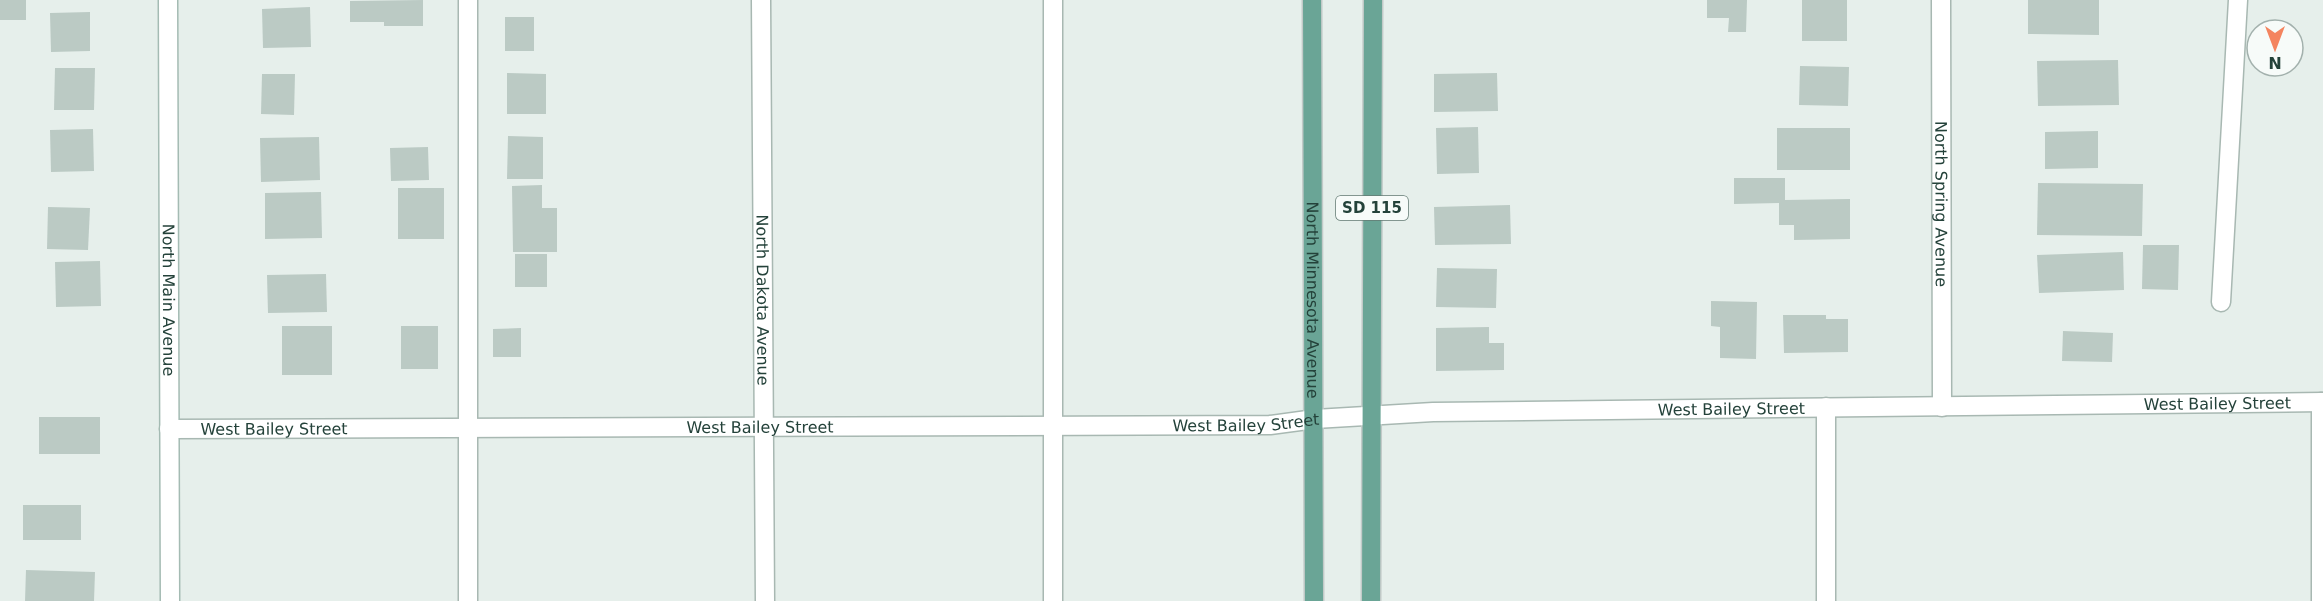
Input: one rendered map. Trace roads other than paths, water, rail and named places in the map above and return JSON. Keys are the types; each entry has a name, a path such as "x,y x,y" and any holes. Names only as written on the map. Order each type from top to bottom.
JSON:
{"main road":[{"name":"North Minnesota Avenue","path":"1312,0 1314,601"},
{"name":"SD 115","path":"1371,601 1373,0"}],"street":[{"name":"North Main Avenue","path":"168,0 170,601"},
{"path":"468,0 468,601"},
{"name":"North Dakota Avenue","path":"761,0 765,601"},
{"path":"1053,0 1053,601"},
{"name":"North Spring Avenue","path":"1941,0 1942,407"},
{"path":"2221,302 2238,0"},
{"name":"West Bailey Street","path":"169,429 467,427 764,429 1270,425 1315,419 1433,412 2322,402"},
{"path":"2322,402 2322,601"},
{"path":"1826,407 1826,601"}]}
